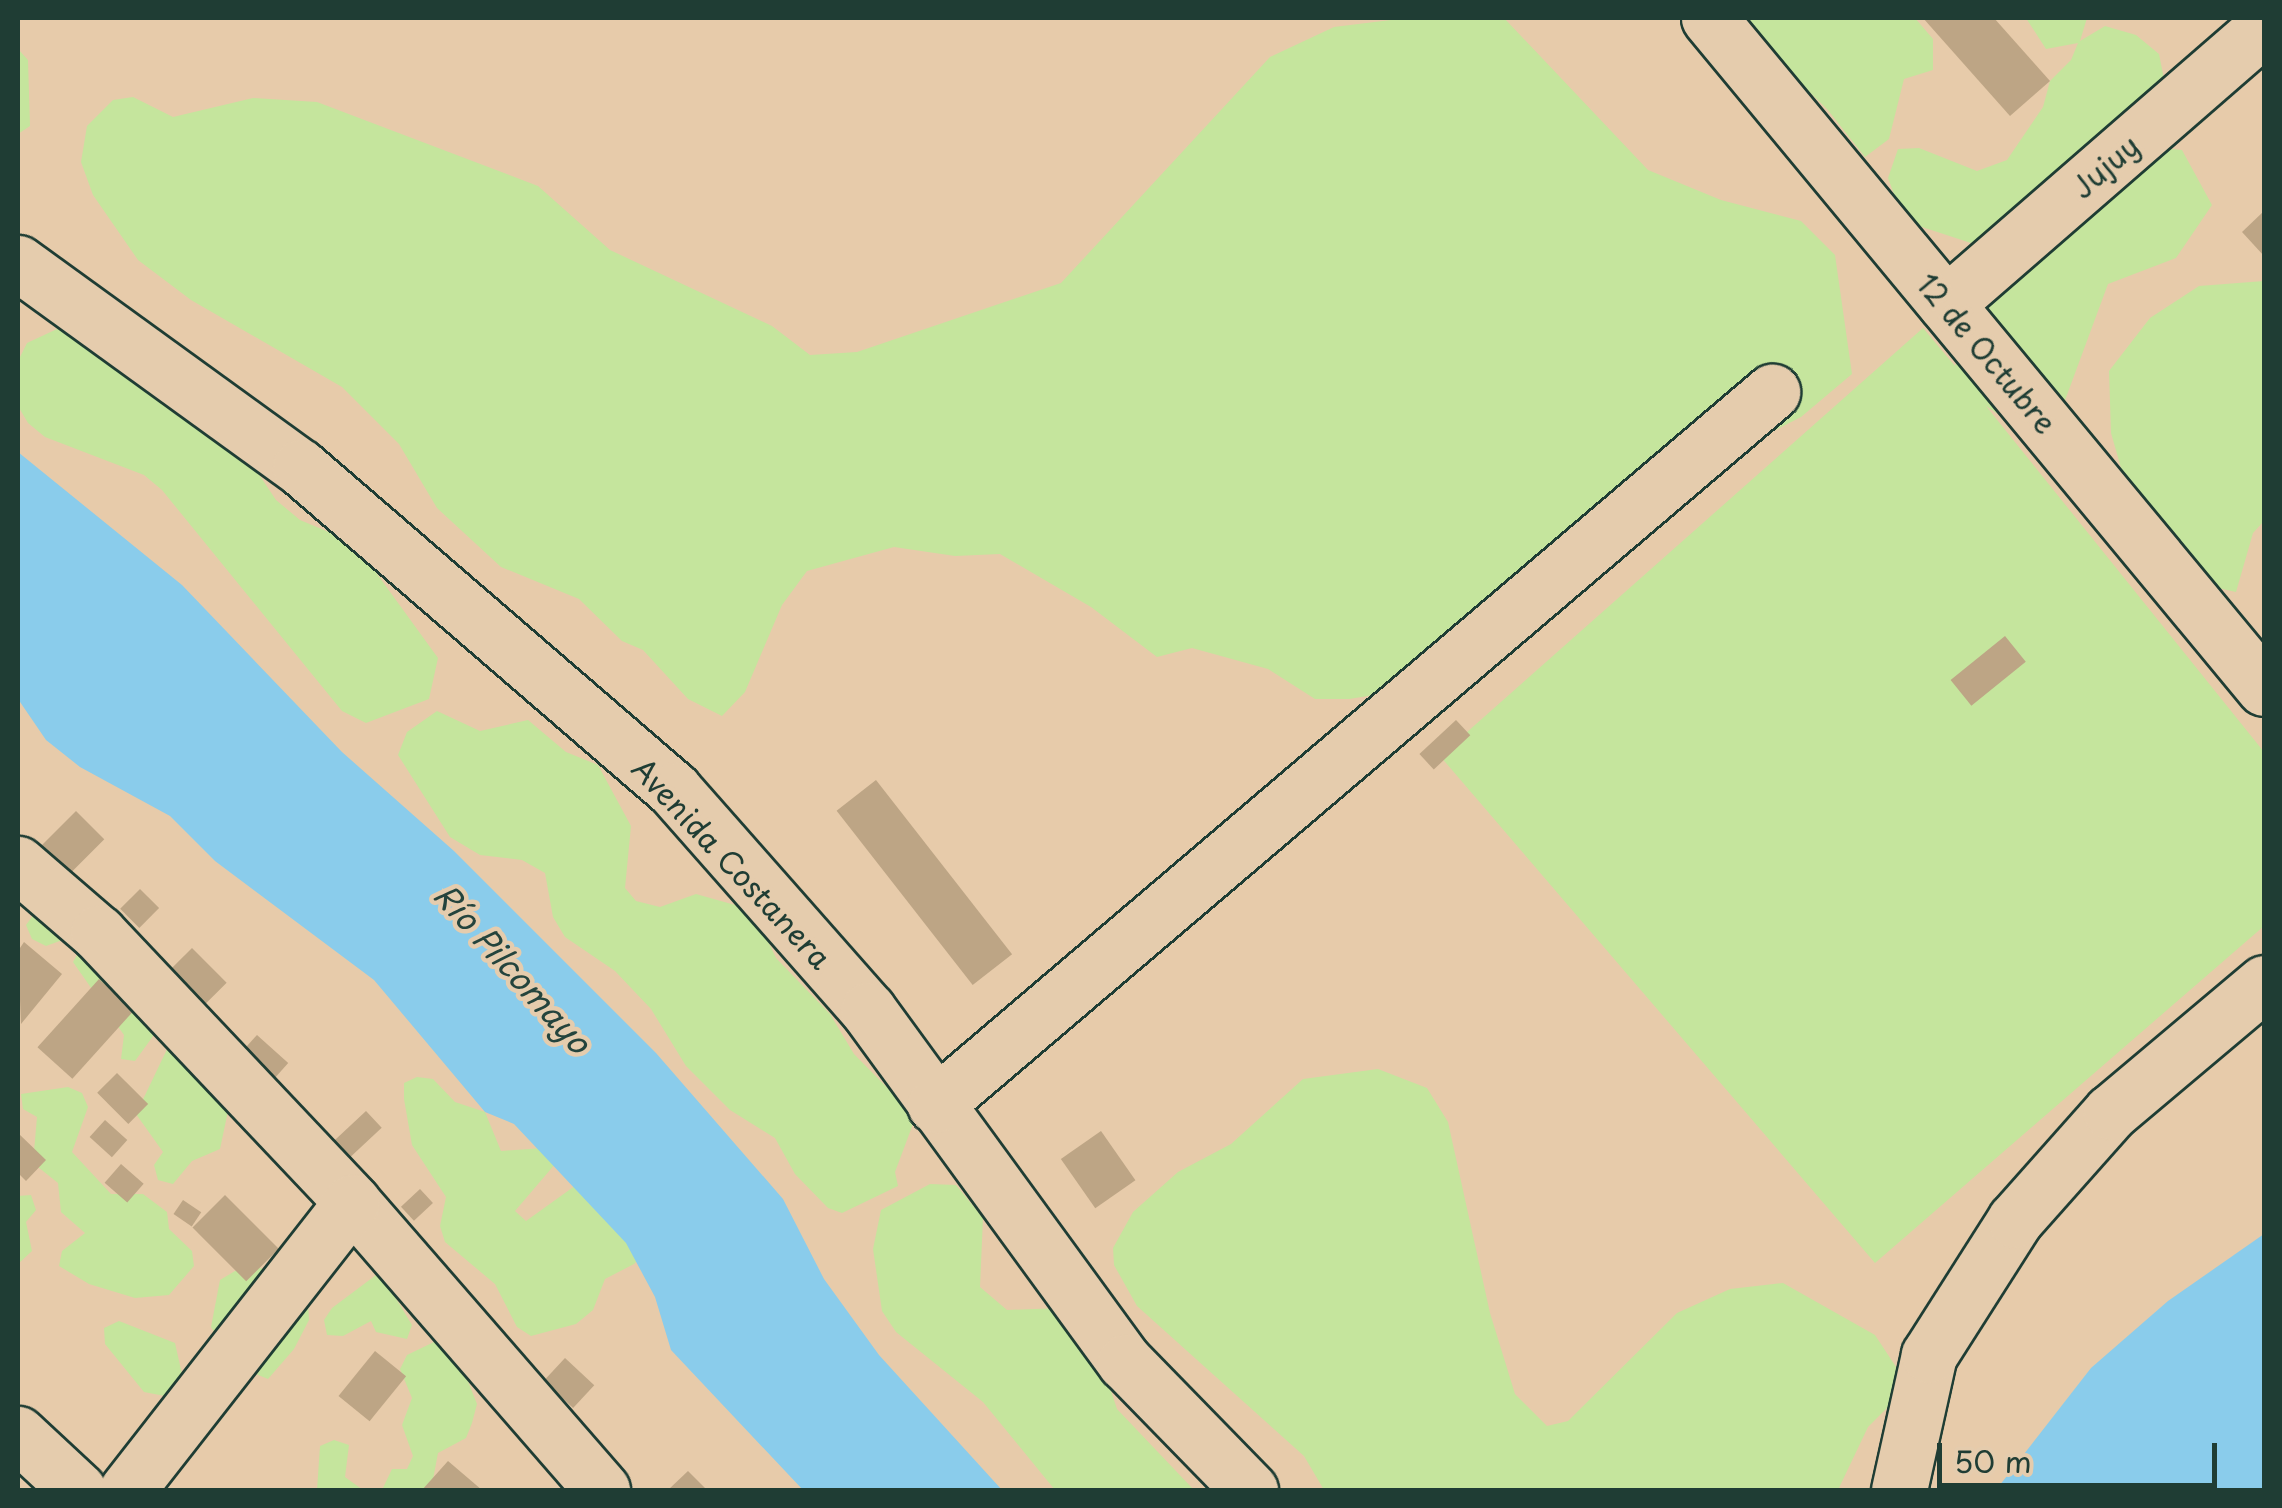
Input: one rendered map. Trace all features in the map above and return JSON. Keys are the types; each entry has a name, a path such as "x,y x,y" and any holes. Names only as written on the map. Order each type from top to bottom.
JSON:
{"street":[{"name":"12 de Octubre","path":"1709,18 2264,688"},
{"name":"Jujuy","path":"1946,304 2264,28"},
{"name":"Avenida Costanera","path":"18,262 300,468 674,790 868,1010 1125,1362 1250,1490"},
{"path":"936,1105 1772,392"},
{"path":"18,864 98,934 352,1202 602,1490"},
{"path":"1899,1490 1929,1355 2016,1220 2112,1112 2264,982"},
{"path":"126,1490 352,1202"},
{"path":"18,1434 78,1490"}],"green space":[{"path":"1407,18 1504,18 1648,170 1721,200 1801,221 1835,255 1852,374 1801,417 1739,449 1405,690 1349,699 1315,699 1268,669 1192,648 1157,657 1091,607 1000,554 955,556 894,547 807,571 782,605 745,692 722,716 688,699 643,650 622,641 579,599 501,567 437,508 399,444 342,387 191,300 138,260 93,195 81,162 87,126 113,100 133,97 173,117 253,98 317,102 538,186 610,250 772,326 810,355 857,352 1061,283 1270,57 1334,27"},
{"path":"1733,18 1915,18 1933,39 1933,70 1904,79 1889,139 1865,157 1827,109"},
{"path":"2026,18 2087,18 2080,41 2105,26 2136,35 2159,54 2165,84 2089,142 2007,235 1977,245 1919,226 1898,205 1888,178 1898,149 1919,148 1977,171 2007,160 2043,107 2050,81 2071,60 2078,43 2046,49"},
{"path":"18,49 28,60 30,126 18,134"},
{"path":"2121,144 2182,150 2212,205 2176,258 2108,284 2064,403 1998,414 1986,406 2264,752 2264,926 1875,1263 1440,756 1923,328 1955,366 1971,319"},
{"path":"2264,281 2264,521 2253,533 2236,592 2209,586 2128,492 2111,433 2109,371 2150,318 2199,286"},
{"path":"72,322 250,461 276,500 300,520 343,538 372,567 438,658 429,699 366,723 342,711 162,490 144,475 45,437 28,423 18,406 18,361 27,343"},
{"path":"437,711 480,731 528,720 566,752 598,765 631,826 625,888 636,901 660,907 696,894 735,905 765,935 776,958 830,1014 854,1054 908,1109 913,1124 895,1172 898,1186 842,1213 828,1208 795,1174 775,1138 730,1110 686,1066 651,1009 615,971 565,937 553,917 545,873 522,860 480,855 450,837 398,755 407,732"},
{"path":"39,907 68,938 46,946 32,939 26,925"},
{"path":"80,949 159,1028 135,1061 121,1059 124,1035 73,962"},
{"path":"170,1043 206,1072 228,1111 220,1149 192,1161 173,1184 158,1180 154,1165 163,1152 136,1114"},
{"path":"1378,1069 1427,1088 1448,1122 1490,1313 1515,1394 1547,1426 1568,1421 1677,1313 1730,1289 1783,1283 1875,1335 1898,1370 1896,1399 1868,1427 1838,1490 1324,1490 1304,1456 1137,1306 1114,1265 1113,1248 1133,1212 1178,1172 1231,1144 1303,1079"},
{"path":"417,1077 433,1079 455,1102 485,1112 501,1151 557,1147 556,1163 515,1211 526,1221 604,1165 657,1242 634,1264 605,1279 593,1310 576,1324 531,1336 517,1327 495,1284 445,1242 440,1226 446,1197 412,1145 404,1099 404,1083"},
{"path":"68,1087 82,1093 88,1107 72,1152 111,1194 143,1194 167,1212 169,1229 192,1251 194,1266 169,1295 135,1298 89,1284 59,1266 62,1251 85,1233 61,1212 58,1183 33,1163 37,1117 23,1109 21,1094"},
{"path":"930,1184 956,1185 983,1218 980,1287 1007,1310 1060,1308 1103,1367 1117,1409 1194,1490 1055,1490 983,1402 896,1332 882,1311 873,1249 881,1210"},
{"path":"31,1195 36,1210 26,1222 32,1251 18,1264 18,1196"},
{"path":"245,1265 274,1271 308,1302 309,1320 294,1349 268,1379 237,1366 211,1327 220,1280"},
{"path":"380,1272 412,1325 407,1339 376,1332 371,1321 343,1336 327,1335 324,1320 332,1308"},
{"path":"119,1321 175,1343 182,1374 175,1398 144,1392 105,1344 104,1328"},
{"path":"436,1341 460,1361 477,1404 472,1423 466,1438 438,1453 431,1490 382,1490 392,1469 407,1469 413,1456 402,1425 412,1398 400,1369 407,1355"},
{"path":"334,1440 349,1445 345,1477 363,1490 317,1490 320,1446"}],"water":[{"name":"Río Pilcomayo","path":"18,452 182,585 342,752 454,851 656,1053 783,1199 824,1279 879,1355 1002,1490 803,1490 671,1350 655,1297 626,1243 514,1124 485,1112 374,980 215,861 170,816 80,767 46,740 18,699"},
{"path":"2264,1234 2264,1490 1996,1490 2091,1368 2168,1301"}],"building":[{"path":"1923,18 1994,18 2050,81 2010,116"},
{"path":"2264,211 2264,256 2242,232"},
{"path":"2005,636 2026,662 1971,706 1951,680"},
{"path":"1456,720 1470,735 1434,769 1419,754"},
{"path":"876,780 1012,954 973,985 837,811"},
{"path":"76,811 104,839 67,877 39,848"},
{"path":"140,889 159,908 139,928 120,909"},
{"path":"24,942 62,974 21,1024 18,951"},
{"path":"192,948 227,983 203,1006 169,971"},
{"path":"99,979 134,1010 72,1079 37,1047"},
{"path":"257,1035 288,1063 270,1083 239,1055"},
{"path":"117,1073 148,1104 128,1124 97,1093"},
{"path":"366,1111 382,1128 344,1163 328,1146"},
{"path":"105,1120 127,1140 112,1157 90,1137"},
{"path":"1101,1131 1135,1180 1095,1208 1061,1159"},
{"path":"18,1133 46,1160 26,1181 18,1173"},
{"path":"121,1164 144,1184 127,1203 105,1183"},
{"path":"420,1189 433,1203 414,1221 401,1207"},
{"path":"225,1195 279,1249 246,1281 192,1228"},
{"path":"183,1200 201,1212 192,1226 173,1214"},
{"path":"375,1351 406,1376 370,1421 338,1396"},
{"path":"565,1358 594,1385 573,1408 544,1381"},
{"path":"448,1461 482,1490 422,1490"},
{"path":"688,1471 707,1490 668,1490"}]}
